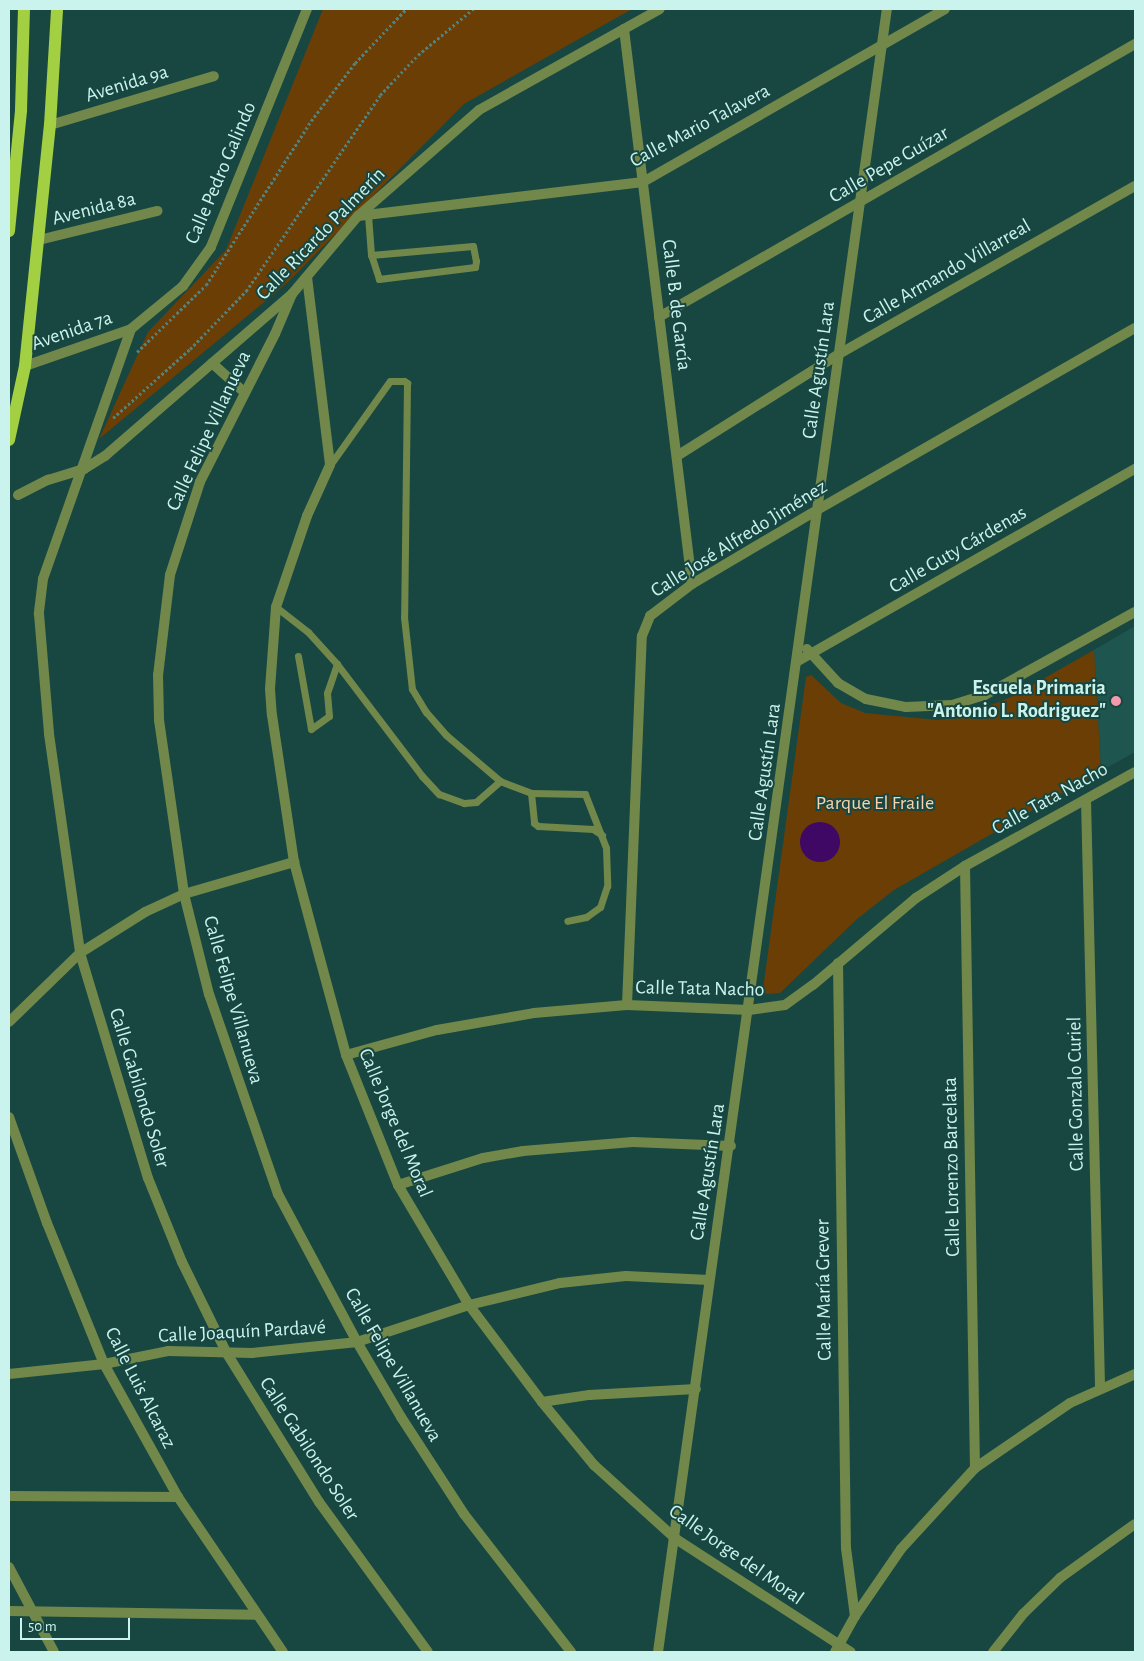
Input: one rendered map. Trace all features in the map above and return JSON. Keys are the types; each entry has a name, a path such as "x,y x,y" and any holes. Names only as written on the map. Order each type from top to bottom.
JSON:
{"main road":[{"path":"9,231 21,110 24,9"},
{"path":"9,440 25,366 50,125 57,9"}],"street":[{"name":"Calle Pedro Galindo","path":"131,329 183,286 211,247 307,9"},
{"name":"Calle Ricardo Palmerín","path":"18,495 48,480 84,469 105,456 292,294 363,216 490,102 660,9"},
{"name":"Calle Agustín Lara","path":"658,1652 676,1539 709,1280 731,1146 887,9"},
{"name":"Calle Mario Talavera","path":"363,216 643,182 945,9"},
{"name":"Calle B. de García","path":"624,29 692,584"},
{"name":"Calle Pepe Guízar","path":"660,317 1135,44"},
{"name":"Avenida 9a","path":"50,125 214,76"},
{"name":"Calle Armando Villarreal","path":"677,456 839,354 1135,186"},
{"name":"Avenida 8a","path":"39,240 157,211"},
{"path":"307,277 330,465"},
{"name":"Calle Felipe Villanueva","path":"292,294 275,334 200,482 184,525 170,575 158,675 159,720 184,894 208,994 278,1194 357,1342 464,1514 571,1652"},
{"name":"Calle José Alfredo Jiménez","path":"627,1005 644,627 659,607 692,584 817,510 1135,328"},
{"name":"Avenida 7a","path":"25,366 131,329"},
{"path":"84,469 131,329"},
{"path":"212,363 244,392"},
{"name":"Calle Jorge del Moral","path":"330,465 307,516 276,607 270,698 294,862 346,1055 398,1185 469,1305 542,1402 594,1465 676,1539 836,1649 851,1652"},
{"name":"Calle Gabilondo Soler","path":"84,469 43,579 39,602 48,734 80,953 148,1178 182,1262 226,1352 320,1502 428,1652"},
{"name":"Calle Guty Cárdenas","path":"798,661 1135,469"},
{"path":"801,642 838,683 866,699 906,707 952,705 985,695 1135,612"},
{"name":"Calle Tata Nacho","path":"346,1055 437,1030 502,1017 627,1005 749,1010 785,1005 838,963 893,915 965,866 1135,772"},
{"name":"Calle Gonzalo Curiel","path":"1086,800 1100,1387"},
{"path":"9,1022 80,953 145,912 184,894 294,862"},
{"name":"Calle Lorenzo Barcelata","path":"965,866 975,1468"},
{"name":"Calle María Grever","path":"838,963 846,1539 854,1616"},
{"name":"Calle Luis Alcaraz","path":"9,1117 47,1223 104,1364 178,1497 255,1615 283,1652"},
{"path":"398,1185 484,1158 523,1151 633,1142 731,1146"},
{"name":"Calle Joaquín Pardavé","path":"9,1374 104,1364 168,1351 294,1351 357,1342 469,1305 560,1283 626,1276 709,1280"},
{"path":"836,1649 854,1616 901,1550 975,1468 1044,1420 1100,1387 1135,1374"},
{"path":"542,1402 589,1395 696,1389"},
{"path":"9,1496 178,1497"},
{"path":"993,1652 1024,1614 1060,1578 1135,1524"},
{"path":"9,1567 54,1652"},
{"path":"9,1611 255,1615"}],"lane":[{"path":"363,216 371,255 380,279 475,267 476,261 473,246 371,255"},
{"path":"330,465 390,381 404,381 407,383 404,617 412,689 437,726 500,781 531,793 585,794 602,835 607,860 604,898 595,912 566,921"},
{"path":"276,607 308,632 337,664 439,794 453,800 476,802 500,781"},
{"path":"298,656 311,729 329,716 327,692 337,664"},
{"path":"531,793 534,823 538,826 593,829 602,835"}],"path":[{"path":"117,370 206,285 311,121 355,63 406,9"},
{"path":"96,434 190,349 246,291 380,95 418,55 473,9"}],"shaded area":[{"name":"Escuela Primaria \"Antonio L. Rodriguez\"","path":"1135,626 1135,752 1101,771 1094,650"},
{"path":"824,822 831,825 837,831 840,842 839,850 831,859 824,862 816,862 809,859 801,850 800,838 803,831 812,823"}],"green space":[{"path":"323,9 632,9 464,104 287,283 99,439 148,332 226,250"},
{"name":"Parque El Fraile","path":"1094,650 1101,771 894,890 857,919 780,993 766,994 763,989 806,677 811,675 841,703 865,713 938,720 961,717 1011,697"}],"place":[{"name":"Escuela Primaria \"Antonio L. Rodriguez\"","path":"1116,701"}]}
